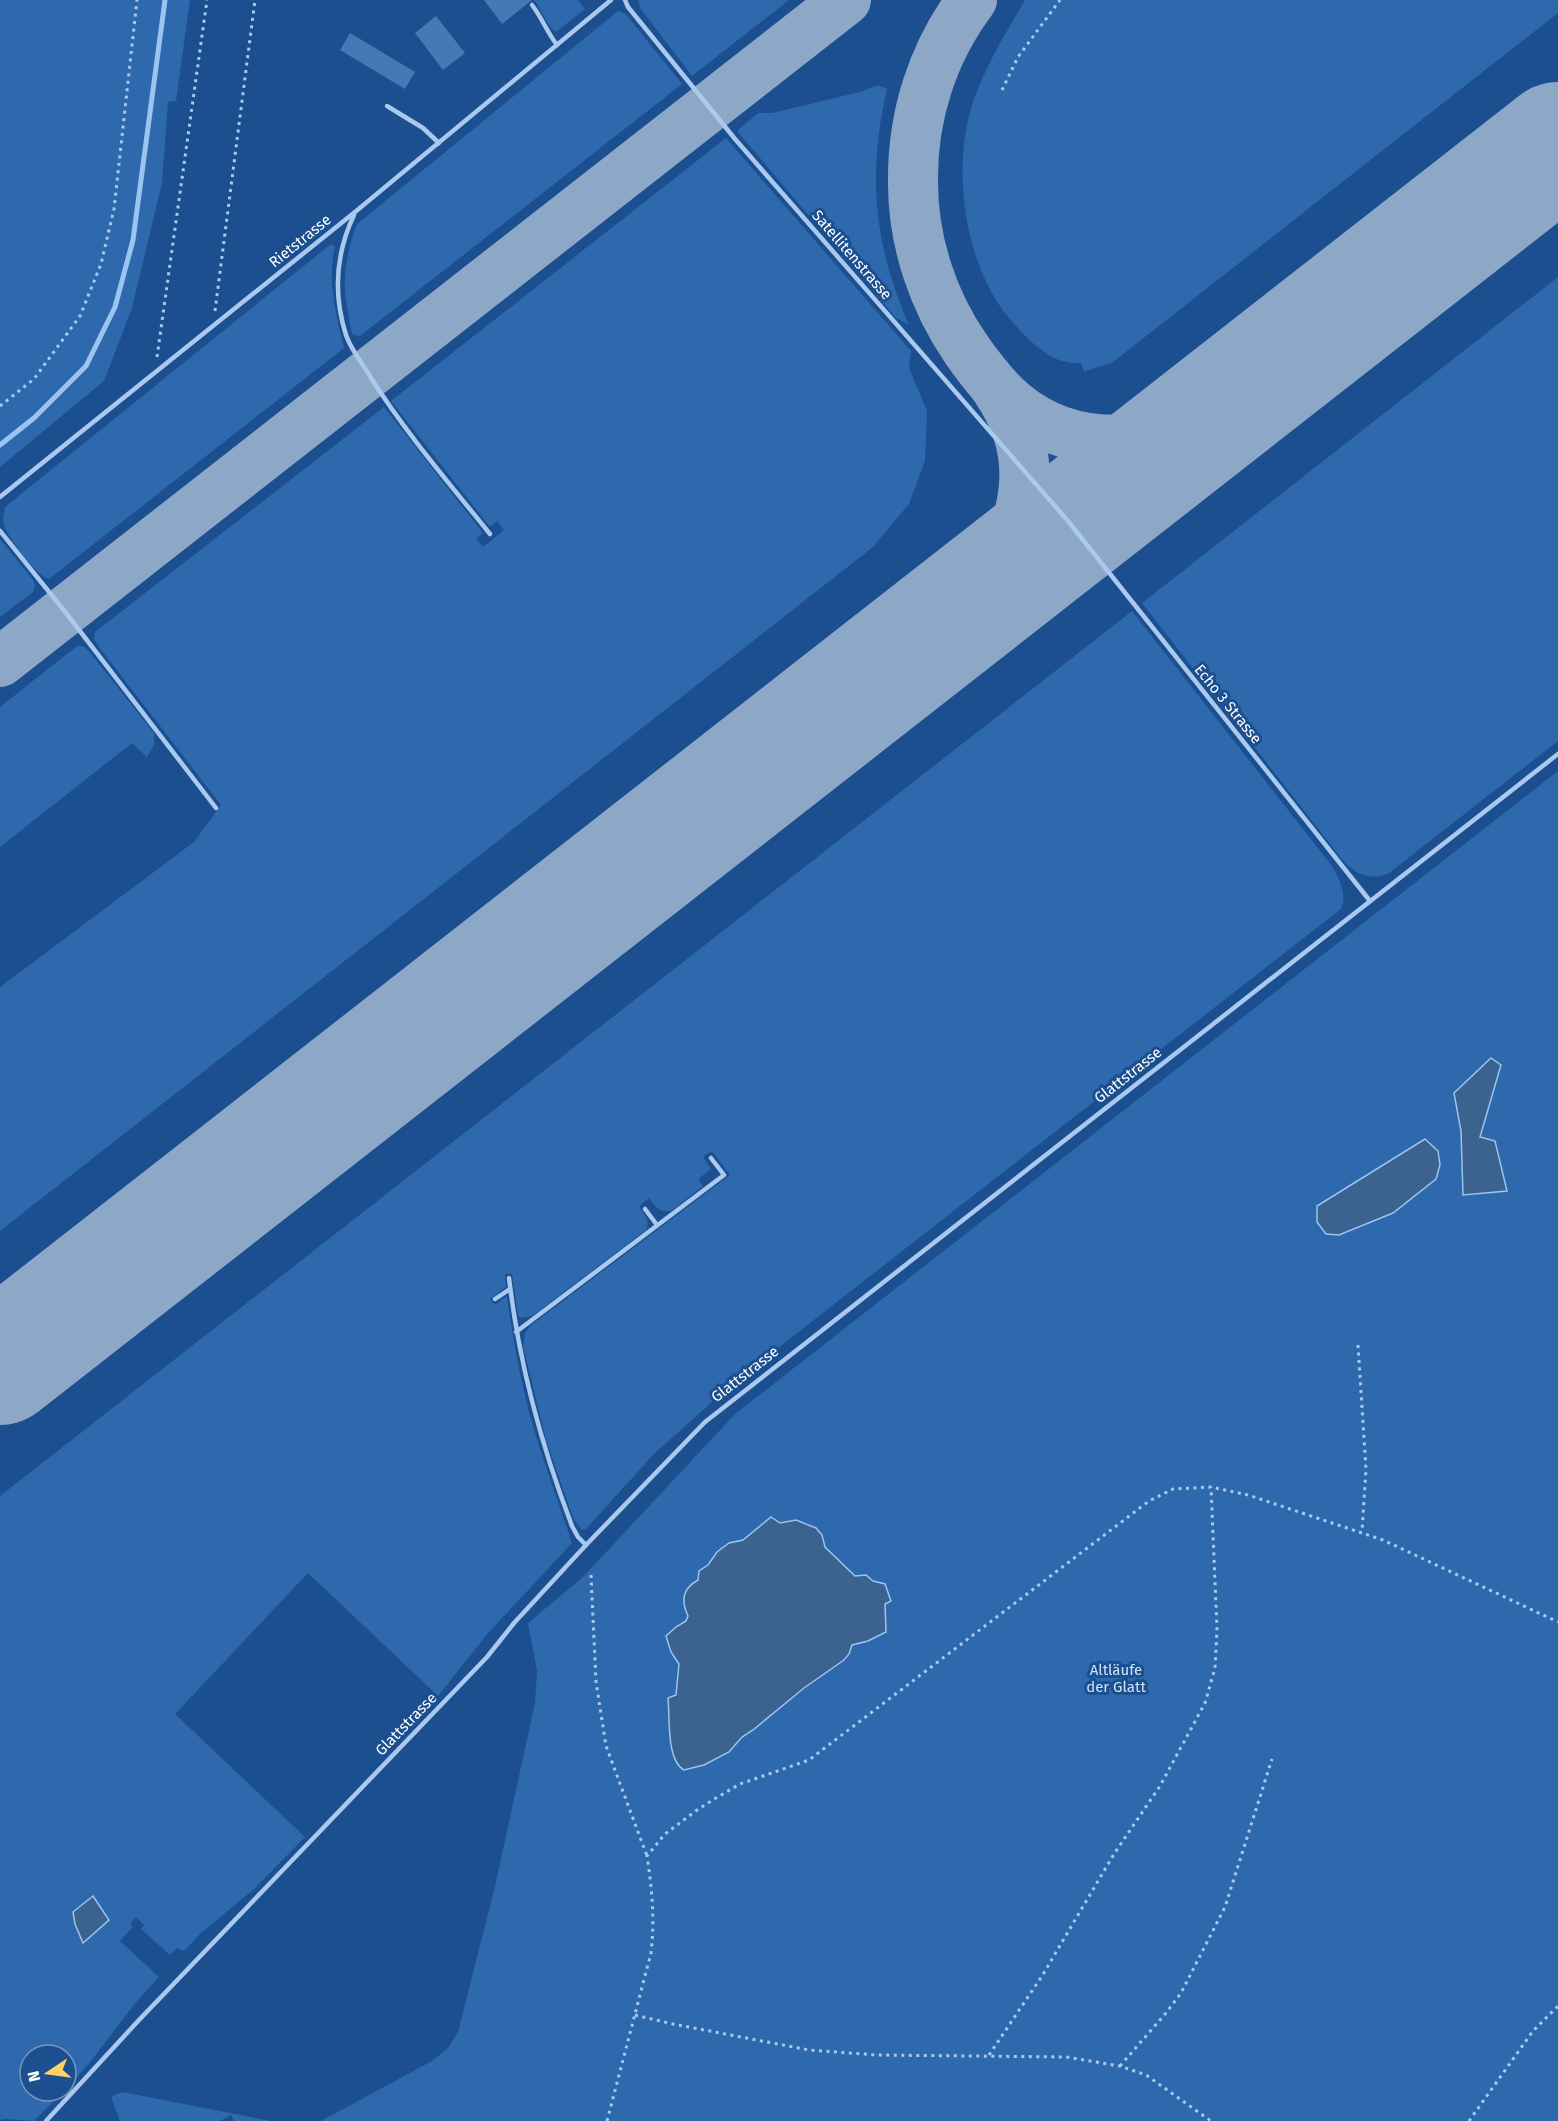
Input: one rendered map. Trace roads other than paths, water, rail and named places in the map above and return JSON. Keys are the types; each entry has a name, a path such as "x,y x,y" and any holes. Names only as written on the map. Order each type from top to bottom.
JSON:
{"lane":[{"name":"Rietstrasse","path":"0,497 355,213 611,0"},
{"name":"Satellitenstrasse","path":"625,0 628,7 735,139 1068,521"},
{"path":"532,5 557,45"},
{"path":"387,106 423,128 439,143"},
{"path":"355,213 343,243 338,274 340,306 347,336 390,407 490,534"},
{"name":"Echo 3 Strasse","path":"1068,521 1370,901"},
{"path":"0,531 216,808"},
{"name":"Glattstrasse","path":"46,2121 139,2020 487,1657 514,1623 586,1545 705,1422 1558,754"},
{"path":"516,1332 724,1175 711,1158"},
{"path":"645,1209 657,1225"},
{"path":"508,1278 516,1332 531,1403 555,1484 572,1526 586,1545"},
{"path":"495,1299 510,1289"}],"waterway":[{"path":"0,445 34,418 86,366 115,307 133,240 165,0"}],"park label":[{"name":"Altläufe der Glatt","path":"1116,1678"}]}
